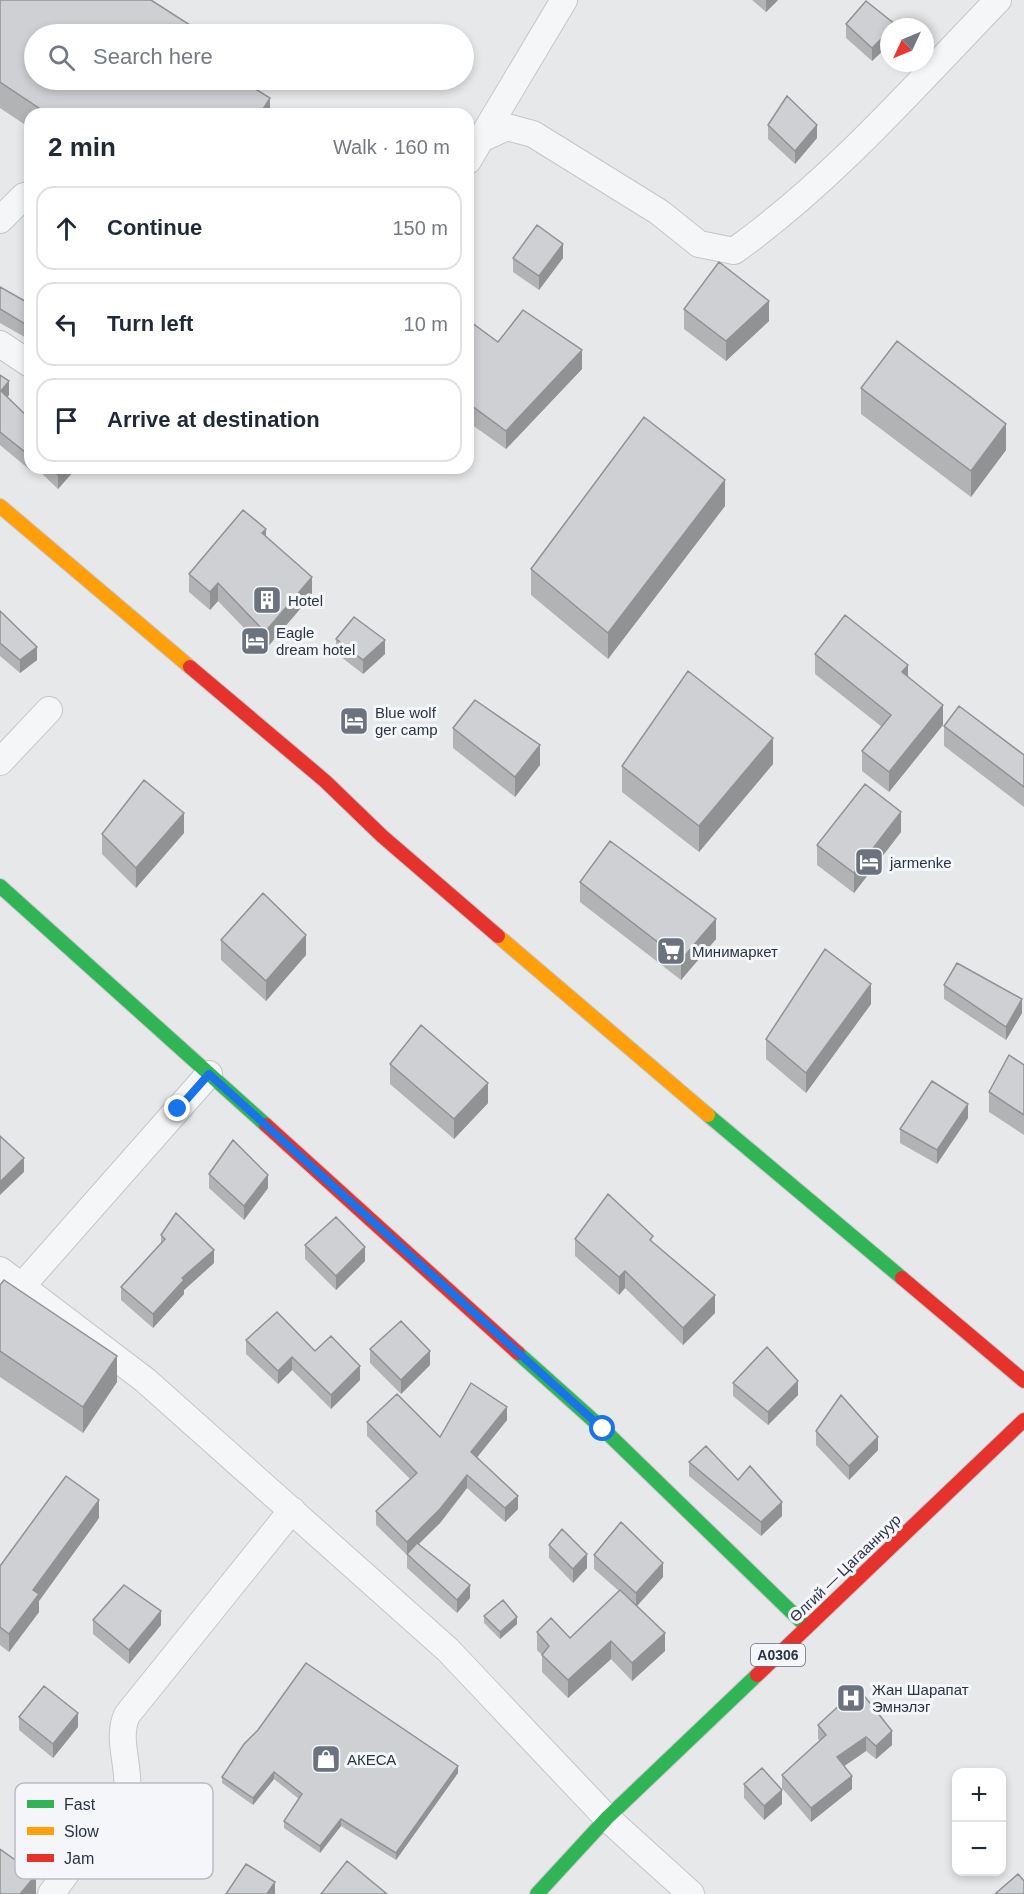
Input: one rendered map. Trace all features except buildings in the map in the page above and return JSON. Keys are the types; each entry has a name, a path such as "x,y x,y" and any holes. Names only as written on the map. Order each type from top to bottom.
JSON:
{"main road":[{"path":"0,506 325,781 382,836 639,1057 1024,1381"},
{"path":"0,886 603,1429 807,1627"},
{"name":"Өлгий — Цагааннуур","path":"537,1894 607,1818 1024,1420"}],"street":[{"path":"474,151 564,0"},
{"path":"481,139 507,127 533,134 660,212 699,244 734,251 773,223 868,135 998,0"},
{"path":"0,220 24,196"},
{"path":"0,344 24,360"},
{"path":"0,762 49,710"},
{"path":"22,1286 209,1074"},
{"path":"0,1270 145,1380 448,1650 607,1818 691,1894"},
{"path":"128,1783 121,1728 127,1715 292,1510"},
{"path":"51,1894 62,1879"}],"traffic: fast":[{"path":"0,886 266,1125"},
{"path":"708,1115 902,1278"},
{"path":"518,1353 603,1429 807,1627"},
{"path":"537,1894 607,1818 757,1675"}],"traffic: slow":[{"path":"0,506 190,667"},
{"path":"498,936 708,1115"}],"traffic: jam":[{"path":"190,667 325,781 382,836 498,936"},
{"path":"266,1125 518,1353"},
{"path":"902,1278 1024,1381"},
{"path":"757,1675 1024,1420"}],"place":[{"name":"Hotel","path":"267,600"},
{"name":"Eagle dream hotel","path":"255,641"},
{"name":"Blue wolf ger camp","path":"354,721"},
{"name":"jarmenke","path":"869,862"},
{"name":"Минимаркет","path":"671,951"},
{"name":"Жан Шарапат Эмнэлэг","path":"851,1698"},
{"name":"АКЕСА","path":"326,1759"}],"route":[{"path":"178,1109 209,1074 603,1429"}]}
